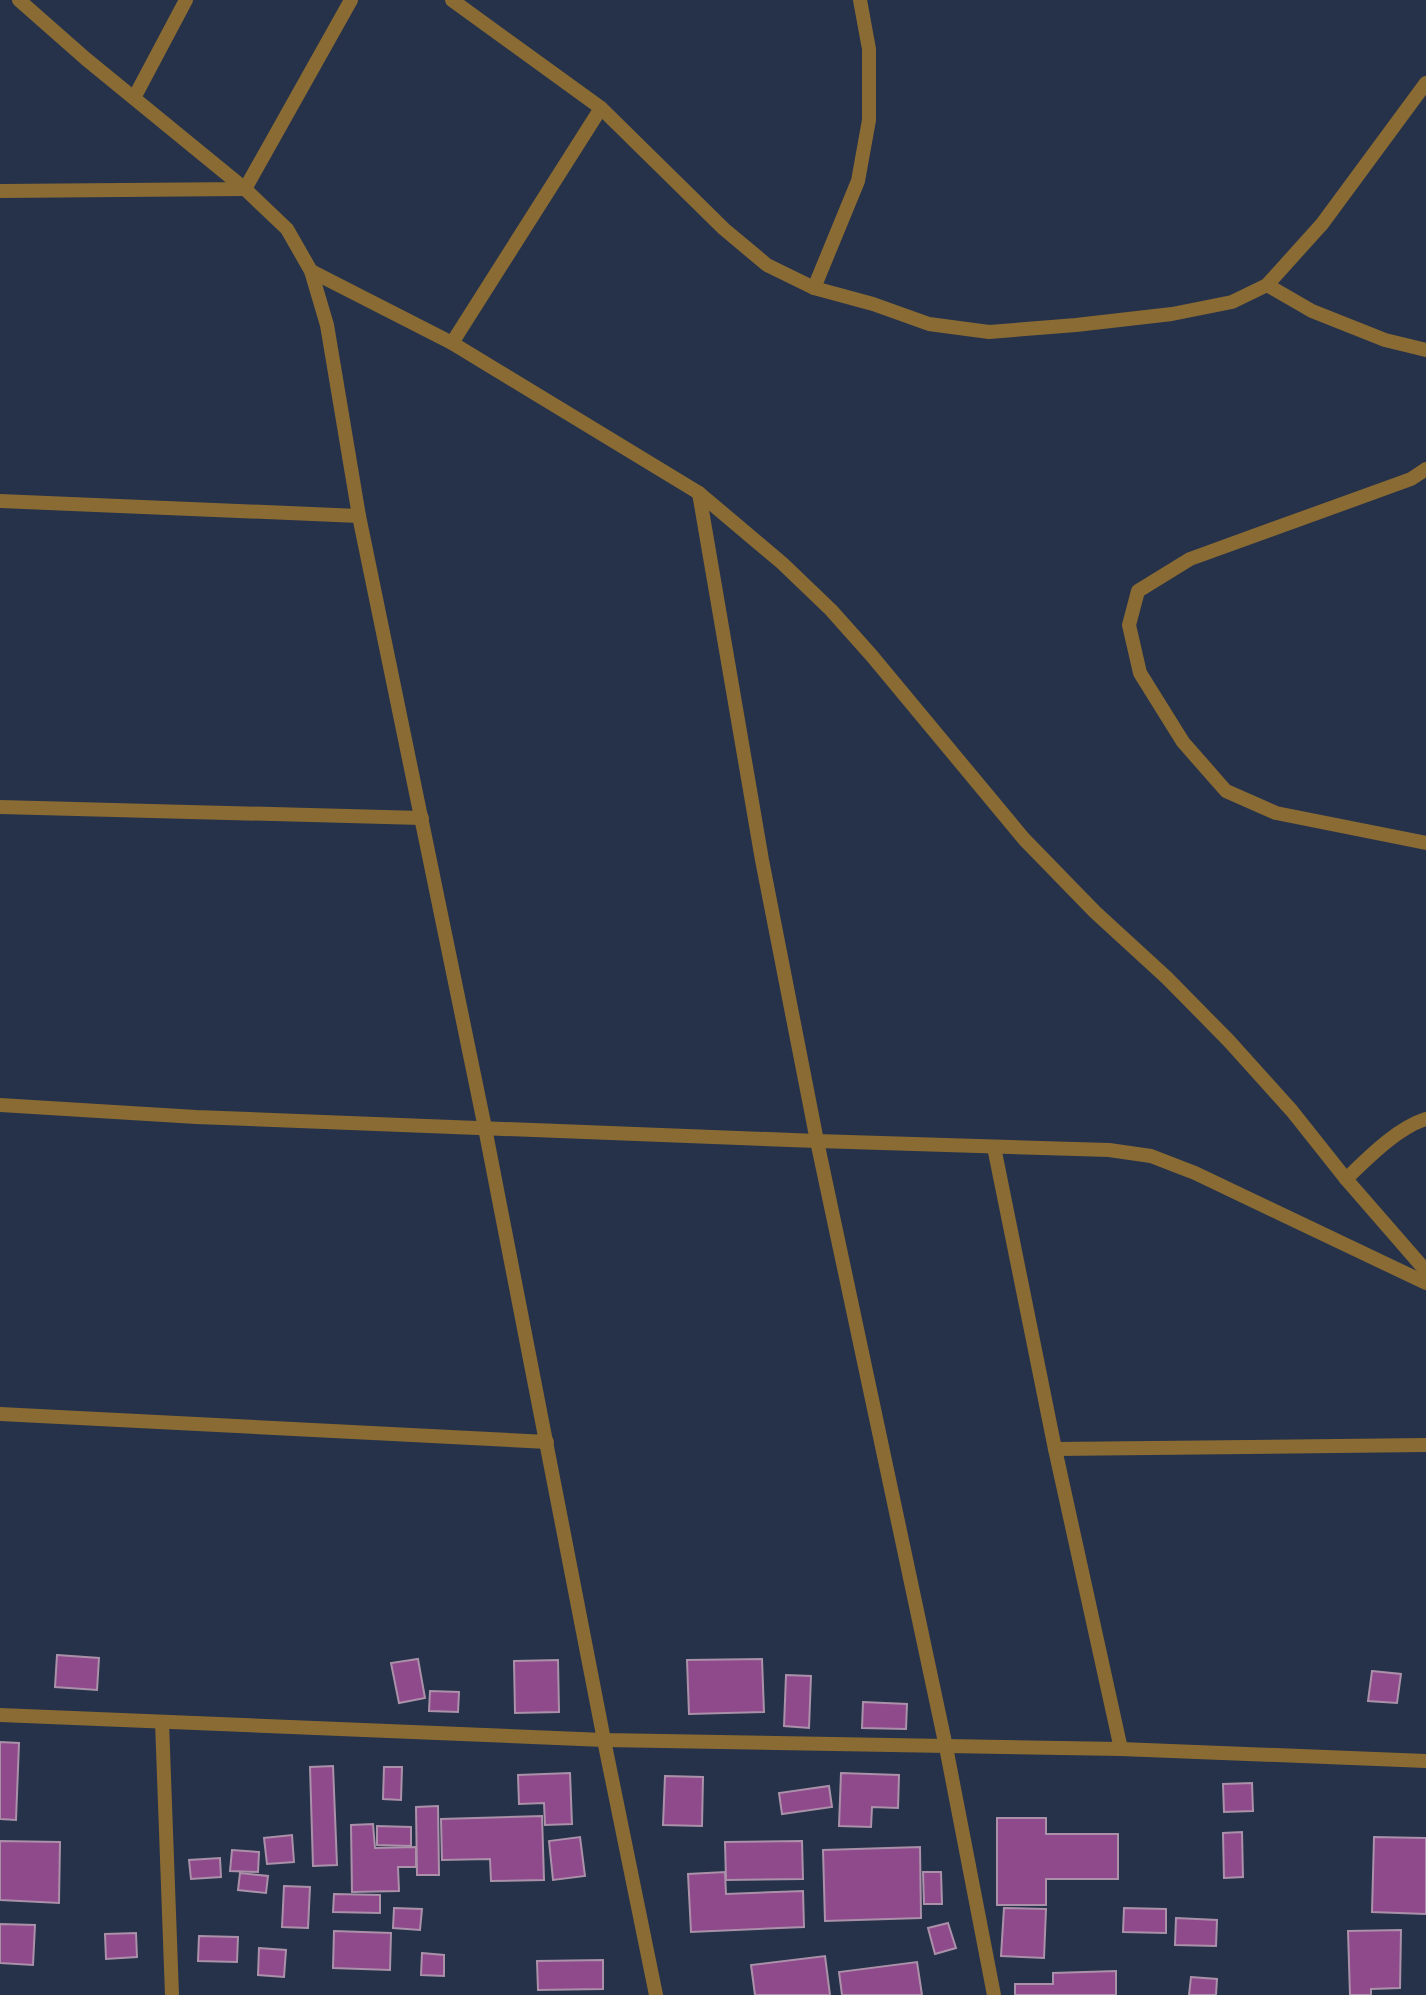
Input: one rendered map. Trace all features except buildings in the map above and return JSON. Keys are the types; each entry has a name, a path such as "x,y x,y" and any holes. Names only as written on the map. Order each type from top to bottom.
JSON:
{"street":[{"path":"19,0 245,190 287,229 311,271 327,325 359,516 485,1128 656,1995"},
{"path":"134,98 187,0"},
{"path":"245,190 351,0"},
{"path":"452,0 601,108 724,229 767,265 814,288 873,304 929,324 989,332 1172,314 1232,302 1267,285 1322,224 1426,83"},
{"path":"814,288 858,181 869,120 869,49 860,0"},
{"path":"452,343 601,108"},
{"path":"0,191 245,190"},
{"path":"311,271 452,343 699,493 782,563 831,610 872,656 1024,839 1095,912 1167,978 1229,1041 1292,1111 1346,1180 1426,1271"},
{"path":"1267,285 1312,311 1385,340 1426,349"},
{"path":"1426,469 1411,479 1190,559 1139,590 1129,625 1140,673 1183,742 1226,791 1276,813 1426,843"},
{"path":"699,493 762,860 817,1141 946,1746 994,1995"},
{"path":"0,501 359,516"},
{"path":"0,807 422,818"},
{"path":"0,1105 196,1117 1109,1150 1151,1156 1195,1173 1426,1283"},
{"path":"1346,1180 1375,1152 1415,1122 1426,1119"},
{"path":"994,1147 1055,1449 1121,1749"},
{"path":"0,1414 547,1442"},
{"path":"1055,1449 1426,1445"},
{"path":"0,1715 604,1740 1121,1749 1426,1761"},
{"path":"162,1722 172,1995"}]}
